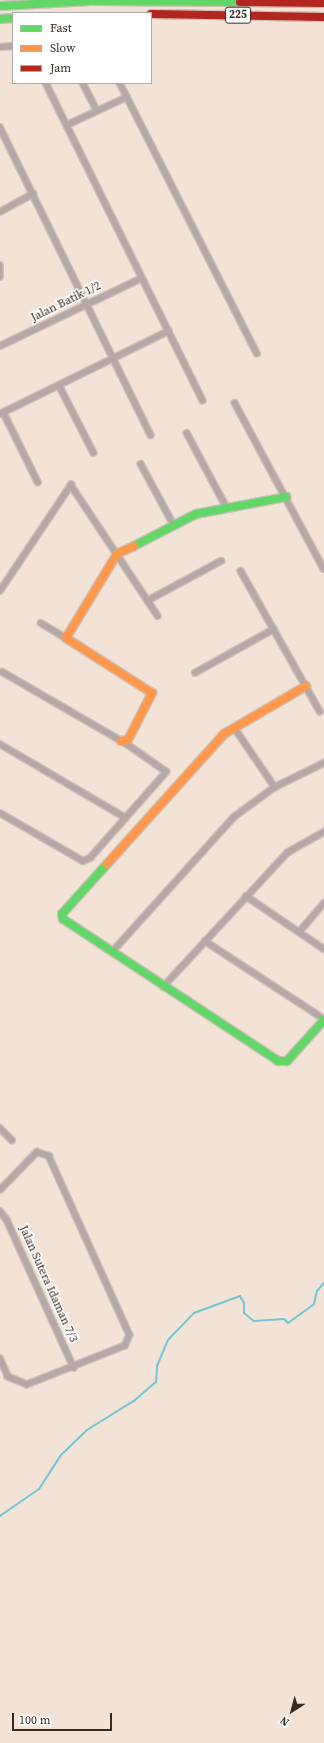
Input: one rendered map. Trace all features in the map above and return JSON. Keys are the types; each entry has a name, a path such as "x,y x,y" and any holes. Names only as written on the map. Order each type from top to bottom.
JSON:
{"main road":[{"name":"225","path":"0,6 90,0 324,3"},
{"name":"225","path":"152,14 324,17"},
{"path":"0,19 12,18"},
{"path":"121,741 128,740 152,693 66,638 117,554 174,525 226,506 286,497"},
{"path":"306,686 224,734 64,911 63,919 163,987 282,1063 324,1020"}],"street":[{"path":"0,47 12,46"},
{"path":"46,84 203,400"},
{"path":"84,84 97,111"},
{"path":"120,84 257,353"},
{"path":"67,125 127,97"},
{"path":"0,127 151,435"},
{"path":"0,212 33,194"},
{"path":"0,265 0,278"},
{"name":"Jalan Batik 1/2","path":"0,346 142,278"},
{"path":"38,482 2,413 169,331"},
{"path":"59,385 94,453"},
{"path":"235,402 324,569"},
{"path":"187,433 226,506"},
{"path":"141,464 174,525"},
{"path":"0,591 68,486 75,487 158,616"},
{"path":"149,600 221,561"},
{"path":"241,571 320,711"},
{"path":"41,623 66,638"},
{"path":"195,673 274,629"},
{"path":"0,813 83,861 90,858 166,772 121,741 2,672"},
{"path":"234,727 275,787"},
{"path":"0,744 126,818"},
{"path":"112,952 226,824 275,787 324,763"},
{"path":"163,987 287,853 324,832"},
{"path":"246,896 324,949"},
{"path":"299,932 324,903"},
{"path":"205,941 324,1020"},
{"path":"0,1128 12,1140"},
{"path":"0,1190 37,1152 49,1156 130,1335 125,1346 74,1368 27,1385 8,1377 0,1360"},
{"name":"Jalan Sutera Idaman 7/3","path":"0,1211 7,1220 74,1368"}],"waterway":[{"path":"0,1516 39,1489 61,1455 87,1430 135,1400 156,1382 157,1366 168,1340 194,1313 240,1296 244,1303 244,1313 254,1321 284,1319 288,1323 314,1304 317,1291 324,1283"}],"traffic: fast":[{"path":"0,6 90,1 240,2"},
{"path":"0,19 12,18"},
{"path":"134,546 196,514 286,497"},
{"path":"107,864 62,914 63,919 278,1061 287,1061 324,1020"}],"traffic: slow":[{"path":"121,741 128,740 152,693 66,638 117,554 134,546"},
{"path":"107,864 224,734 306,686"}],"traffic: jam":[{"path":"240,2 324,3"},
{"path":"152,14 324,17"}]}
